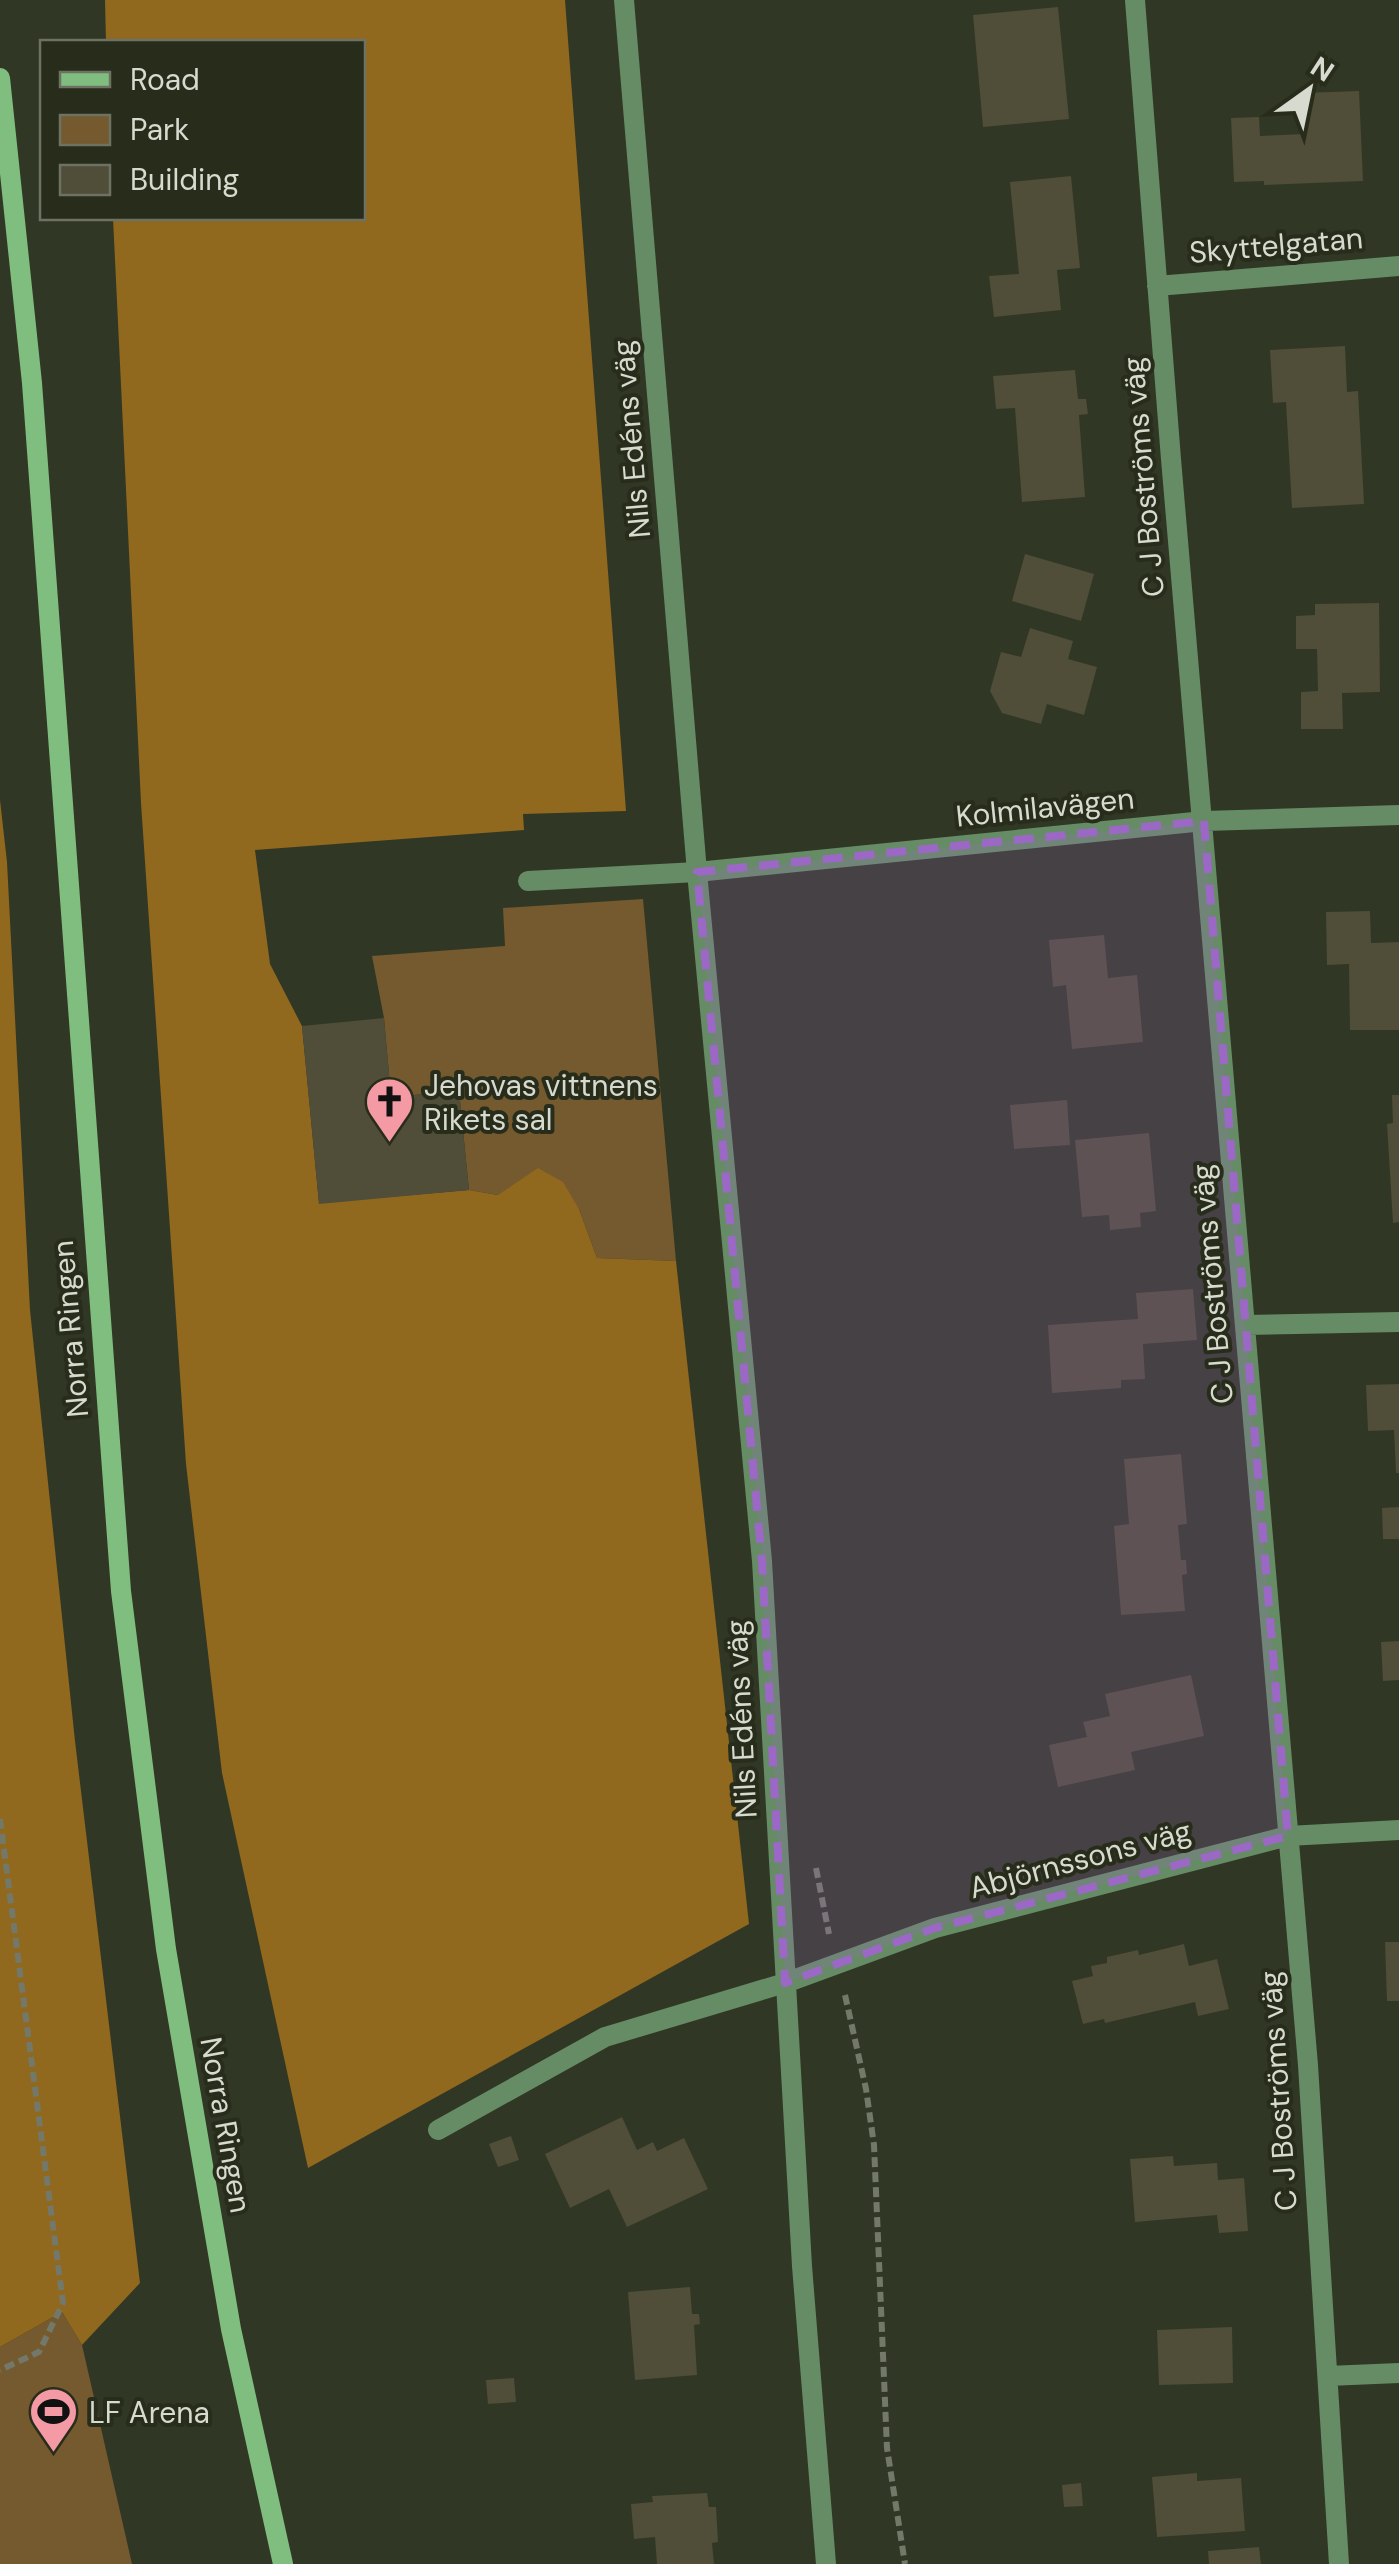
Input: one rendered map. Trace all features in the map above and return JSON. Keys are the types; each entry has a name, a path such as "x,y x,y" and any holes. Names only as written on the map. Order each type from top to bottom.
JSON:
{"main road":[{"name":"Norra Ringen","path":"0,78 32,383 121,1592 166,1949 231,2330 283,2564"}],"street":[{"name":"Nils Edéns väg","path":"624,0 698,872 762,1562 802,2266 826,2564"},
{"name":"C J Boströms väg","path":"1134,0 1308,2065 1340,2564"},
{"name":"Skyttelgatan","path":"1157,286 1399,266"},
{"name":"Kolmilavägen","path":"698,872 1204,821 1399,815"},
{"path":"528,881 698,872"},
{"path":"1245,1325 1399,1322"},
{"name":"Abjörnssons väg","path":"438,2130 605,2037 785,1984 935,1928 1288,1836 1399,1830"},
{"path":"1328,2376 1399,2373"}],"path":[{"path":"0,1818 62,2304 39,2352 0,2370"},
{"path":"838,1964 874,2144 887,2448 904,2564"}],"highlighted area":[{"path":"1204,821 1288,1836 935,1928 785,1983 762,1561 697,872"}],"green space":[{"path":"643,899 676,1261 597,1258 579,1209 469,1190 459,1091 391,1097 384,1018 372,956 505,946 503,908"},
{"name":"LF Arena","path":"62,2312 82,2345 132,2564 0,2564 0,2347"}],"shaded area":[{"path":"105,0 565,0 626,811 523,814 524,830 255,850 270,964 302,1026 319,1203 469,1190 498,1195 538,1168 563,1182 579,1209 597,1258 676,1261 749,1924 308,2168 222,1773 186,1464 141,803 113,220 365,220 365,40 106,40"},
{"path":"0,800 7,862 30,1310 75,1741 140,2283 82,2345 62,2312 0,2347"}],"building":[{"path":"1058,7 1069,119 983,127 973,15"},
{"path":"1359,91 1363,181 1264,185 1264,181 1234,182 1231,118 1259,117 1260,136 1304,134 1302,93"},
{"path":"1071,176 1080,268 1057,270 1061,310 994,317 989,276 1019,274 1010,182"},
{"path":"1345,346 1347,392 1358,391 1364,504 1292,508 1286,402 1273,403 1270,350"},
{"path":"1075,370 1078,399 1086,399 1088,414 1079,415 1085,497 1022,502 1015,408 996,409 993,376"},
{"path":"1025,554 1094,574 1081,621 1012,601"},
{"path":"1379,603 1380,692 1342,693 1343,729 1301,729 1301,692 1318,691 1317,649 1296,649 1296,616 1315,615 1315,604"},
{"path":"1030,628 1073,641 1068,659 1097,667 1084,715 1047,704 1041,724 1002,713 990,691 1001,652 1021,657"},
{"path":"1370,911 1371,943 1399,942 1399,1030 1350,1030 1349,964 1327,965 1326,912"},
{"path":"1104,935 1108,978 1137,975 1143,1042 1072,1049 1066,985 1053,987 1049,940"},
{"name":"Jehovas vittnens Rikets sal","path":"384,1018 391,1097 459,1091 469,1190 319,1204 302,1026"},
{"path":"1392,1095 1399,1095 1399,1222 1393,1223 1387,1124 1393,1123"},
{"path":"1067,1100 1070,1145 1014,1149 1010,1105"},
{"path":"1149,1133 1156,1211 1140,1213 1141,1227 1110,1230 1109,1215 1082,1217 1075,1140"},
{"path":"1193,1289 1197,1340 1143,1344 1145,1379 1121,1380 1121,1388 1052,1393 1048,1325 1138,1319 1136,1293"},
{"path":"1399,1384 1396,1473 1394,1430 1368,1431 1366,1385"},
{"path":"1181,1454 1187,1524 1178,1525 1181,1560 1186,1560 1187,1574 1182,1575 1185,1611 1121,1615 1114,1526 1129,1524 1124,1459"},
{"path":"1399,1507 1399,1539 1383,1539 1382,1508"},
{"path":"1399,1641 1399,1680 1383,1681 1381,1642"},
{"path":"1191,1675 1204,1736 1131,1752 1135,1770 1058,1787 1049,1745 1087,1737 1083,1722 1110,1716 1105,1694"},
{"path":"1385,1942 1399,1942 1399,2001 1387,2001"},
{"path":"1184,1944 1189,1966 1217,1959 1229,2009 1198,2016 1195,2002 1105,2023 1104,2019 1083,2024 1072,1981 1093,1976 1091,1966 1107,1963 1107,1957 1138,1950 1139,1955"},
{"path":"622,2117 637,2150 653,2142 657,2151 684,2138 708,2189 627,2227 609,2189 570,2208 545,2154"},
{"path":"511,2136 519,2160 498,2167 489,2144"},
{"path":"1173,2156 1174,2166 1217,2163 1218,2180 1244,2178 1248,2231 1219,2233 1217,2215 1135,2222 1130,2159"},
{"path":"690,2287 692,2314 699,2314 700,2324 694,2325 697,2375 635,2380 628,2292"},
{"path":"1232,2327 1233,2383 1159,2385 1157,2330"},
{"path":"514,2378 516,2402 488,2404 486,2380"},
{"path":"1197,2473 1197,2481 1241,2478 1245,2531 1157,2537 1152,2477"},
{"path":"1081,2483 1083,2506 1064,2507 1062,2485"},
{"path":"707,2493 709,2507 716,2507 718,2542 712,2543 714,2564 657,2564 655,2537 634,2539 631,2504 653,2502 652,2496"},
{"path":"1259,2547 1261,2564 1209,2564 1208,2551"}],"place":[{"name":"Jehovas vittnens Rikets sal","path":"389,1144"},
{"name":"LF Arena","path":"54,2454"}]}
